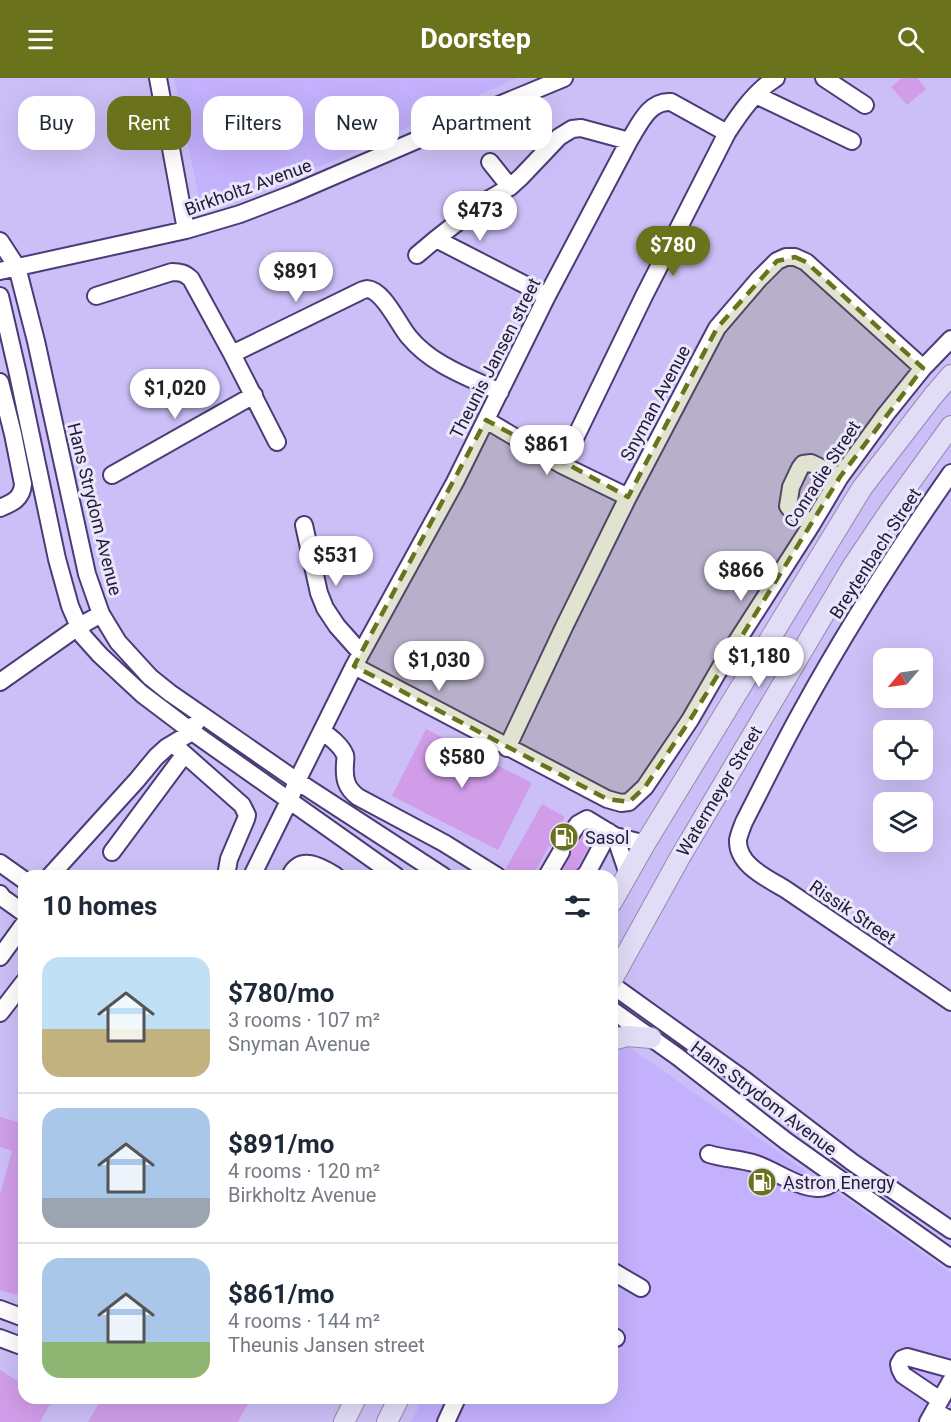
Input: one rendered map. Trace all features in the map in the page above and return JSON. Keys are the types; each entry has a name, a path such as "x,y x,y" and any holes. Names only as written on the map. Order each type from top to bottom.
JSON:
{"main road":[{"name":"Watermeyer Street","path":"618,892 862,488 951,375"},
{"name":"Watermeyer Street","path":"618,969 679,859 852,567 951,426"},
{"path":"618,1038 627,1036 651,1038"},
{"path":"344,1422 353,1404"},
{"path":"387,1422 396,1404"}],"street":[{"path":"158,78 186,230"},
{"name":"Birkholtz Avenue","path":"0,271 186,230 240,214 564,78"},
{"path":"562,465 727,133 756,95 776,78"},
{"path":"824,78 865,105"},
{"path":"756,95 852,141"},
{"name":"Theunis Jansen street","path":"255,870 358,660 455,482 547,296 629,141 647,113 663,101 671,102 727,133"},
{"path":"417,255 481,204 510,187 559,137 572,129 580,128 629,141"},
{"path":"490,162 510,187"},
{"path":"436,239 547,296"},
{"name":"Hans Strydom Avenue","path":"0,241 17,267 24,293 87,574 101,614 118,642 150,677 170,693 428,870"},
{"name":"Snyman Avenue","path":"507,748 628,497 717,328 777,261 795,256 806,262 923,368"},
{"path":"24,293 33,271 51,260"},
{"path":"96,296 172,272 187,275 232,354 277,442"},
{"path":"232,354 367,289 383,299 404,331 428,355 447,367 500,392"},
{"path":"0,296 57,559 70,606 83,636 142,694 387,870"},
{"name":"Conradie Street","path":"304,525 319,593 325,608 358,660 507,748 607,799 621,803 629,802 645,787 690,720 723,663 840,477 923,368 951,339"},
{"path":"0,382 24,484 19,498 0,508"},
{"path":"112,476 254,395"},
{"path":"486,420 562,465 628,497"},
{"path":"812,524 788,506 791,487 800,468 803,464 811,463 840,477"},
{"name":"Breytenbach Street","path":"739,848 738,838 744,822 801,711 867,599 951,473"},
{"path":"0,682 78,627 101,614"},
{"path":"112,852 201,714"},
{"path":"322,731 341,748 346,757 346,783 350,792 444,843 487,870"},
{"path":"178,750 236,799 245,810 246,819 229,859 228,870"},
{"path":"55,870 156,757 178,750"},
{"path":"571,834 578,824 587,819 612,834 645,844"},
{"path":"612,834 628,874"},
{"path":"589,870 612,834"},
{"path":"433,870 444,843"},
{"name":"Rissik Street","path":"739,848 744,859 762,875 951,1002"},
{"path":"550,870 561,852"},
{"path":"0,863 18,876"},
{"path":"293,870 295,867 305,864 313,864 324,870"},
{"path":"1,898 18,909"},
{"path":"0,957 18,932"},
{"name":"Hans Strydom Avenue","path":"618,989 852,1161 951,1230"},
{"path":"0,1013 18,990"},
{"name":"Hans Strydom Avenue","path":"618,1014 678,1057 786,1141 951,1258"},
{"path":"709,1154 747,1161 802,1185 815,1188 823,1188 839,1179"},
{"path":"618,1274 642,1288"},
{"path":"0,1309 18,1316"},
{"path":"0,1338 18,1345"},
{"path":"951,1369 907,1357 899,1364 903,1375 934,1411 951,1420"},
{"path":"934,1411 951,1381"},
{"path":"446,1422 455,1404"}],"highlighted area":[{"path":"795,257 806,262 923,368 840,477 690,720 645,787 629,802 607,799 354,666 486,420 628,497 717,328 777,261"}],"shaded area":[{"path":"174,78 517,78 477,96 411,96 411,126 399,131 399,96 315,96 315,150 357,150 216,206 199,197 189,150 191,150 191,96 178,96"},
{"path":"618,1039 951,1273 951,1422 411,1422 420,1404 618,1404"}],"building":[{"path":"902,78 917,78 926,89 907,105 891,87"},
{"path":"426,729 532,783 498,850 392,796"},
{"path":"542,804 565,817 559,827 562,829 561,838 565,842 549,846 536,870 505,870"},
{"path":"587,831 595,836 576,870 563,870 571,853 567,843 576,843"},
{"path":"0,1117 18,1122 18,1295 0,1290 0,1195 12,1151 0,1147"},
{"path":"0,1370 18,1381 18,1404 50,1404 40,1422 0,1422"},
{"path":"98,1404 248,1404 238,1422 88,1422"}],"place":[{"name":"Sasol","path":"564,837"},
{"name":"Astron Energy","path":"762,1182"}]}
